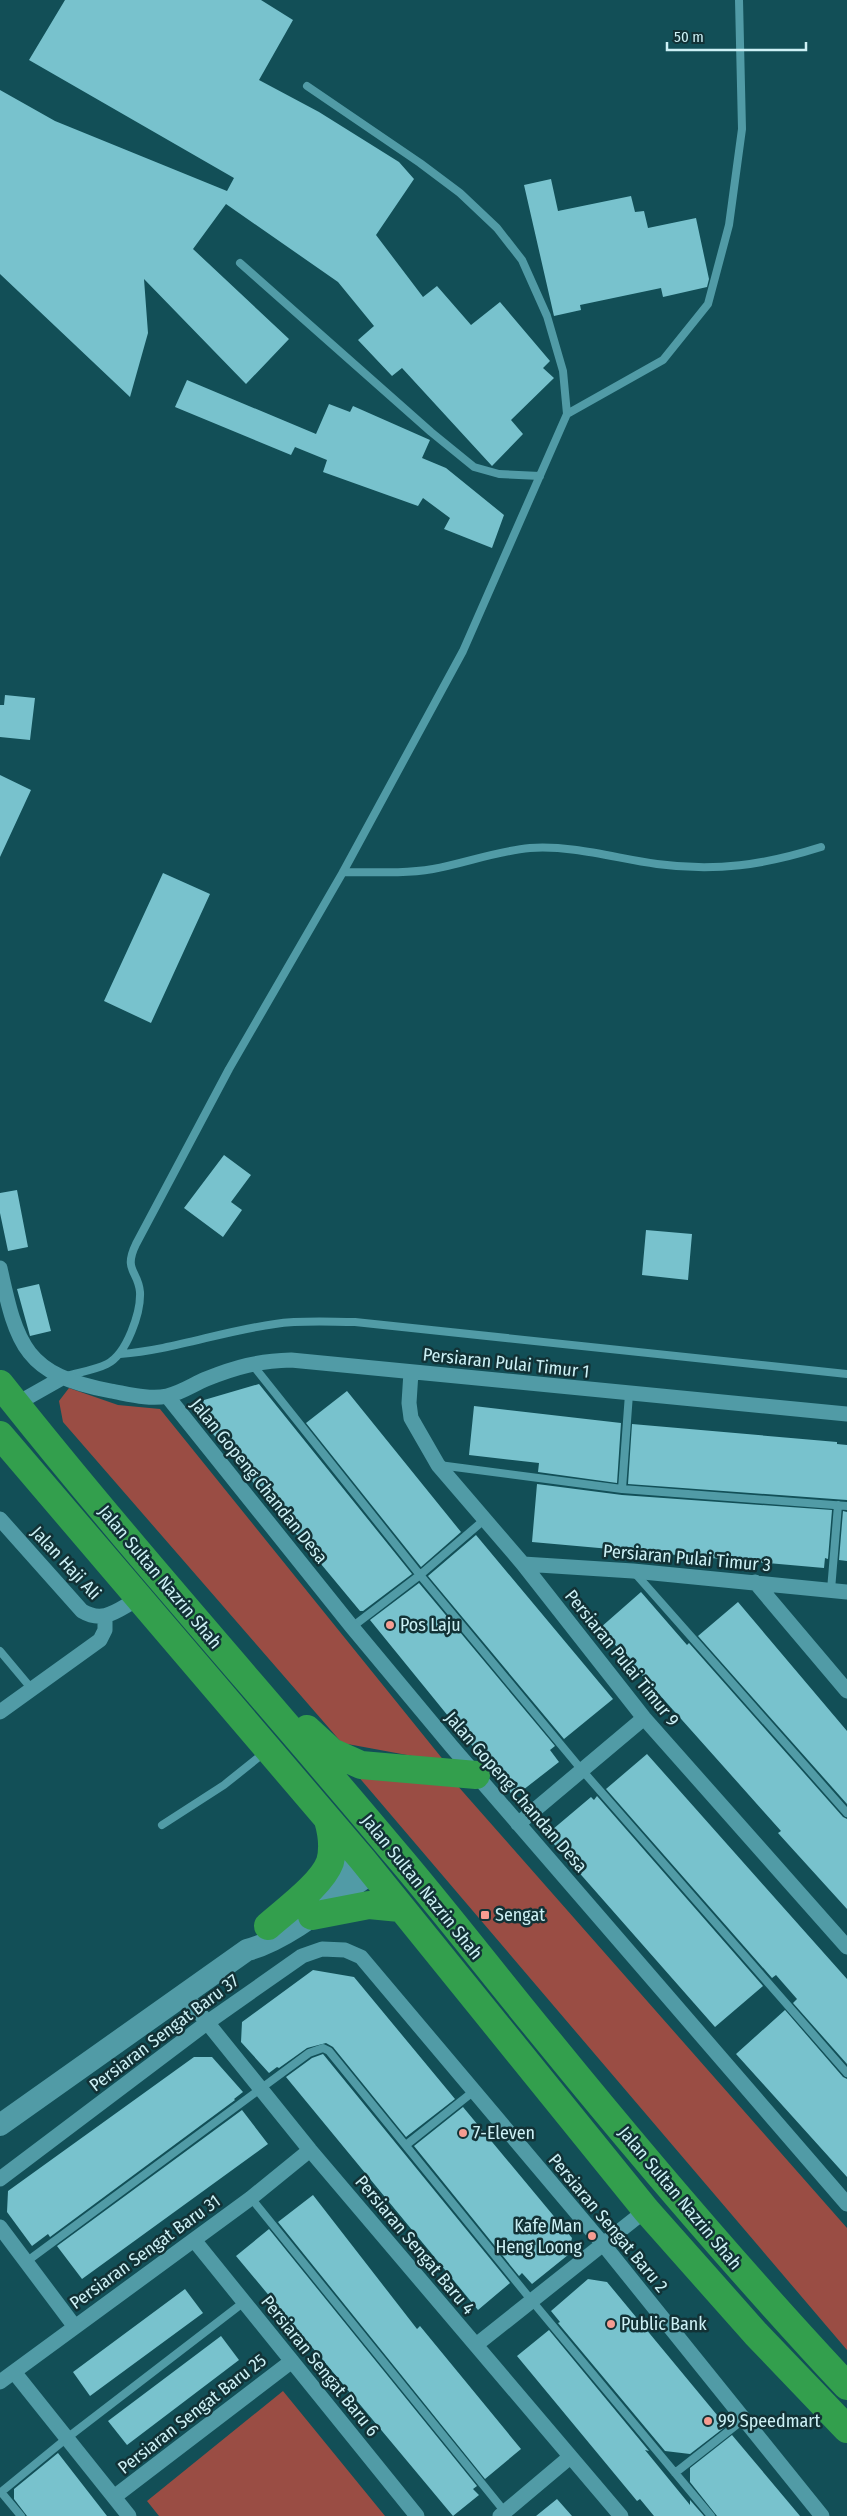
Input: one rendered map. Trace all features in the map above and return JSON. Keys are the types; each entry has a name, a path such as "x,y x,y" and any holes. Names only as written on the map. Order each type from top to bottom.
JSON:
{"highway":[{"path":"5,1395 14,1434 51,1485 56,1502"},
{"name":"Jalan Sultan Nazrin Shah","path":"5,1395 392,1849 550,2044 733,2261 847,2386"},
{"name":"Jalan Sultan Nazrin Shah","path":"0,1435 138,1600 328,1820 370,1864 400,1908 530,2064 646,2210 756,2334 847,2429"},
{"path":"262,1696 280,1705 332,1752 347,1760 380,1768 476,1775"},
{"path":"262,1696 288,1746 360,1832 370,1864 400,1881 503,2001 550,2044"},
{"path":"268,1926 319,1879 330,1862 333,1840 328,1820"},
{"path":"312,1916 369,1905 400,1908"}],"street":[{"path":"0,1268 19,1339 30,1355 44,1367 62,1378 124,1394 167,1396"},
{"name":"Persiaran Pulai Timur 1","path":"167,1396 251,1363 291,1360 847,1414"},
{"name":"Persiaran Pulai Timur 9","path":"411,1372 409,1403 411,1418 438,1465 523,1564 644,1718 847,1947"},
{"path":"5,1395 62,1378"},
{"name":"Jalan Gopeng Chandan Desa","path":"167,1396 352,1627 476,1775 847,2204"},
{"name":"Jalan Haji Ali","path":"0,1518 82,1611 93,1618 105,1616 138,1600"},
{"name":"Persiaran Pulai Timur 3","path":"523,1564 633,1571 847,1592"},
{"path":"755,1582 847,1691"},
{"path":"0,1712 100,1640 105,1630 105,1616"},
{"path":"518,1824 581,1769 644,1718"},
{"path":"0,2125 247,1950 262,1946 312,1916 370,1864"},
{"path":"247,1950 254,1935 370,1864"},
{"name":"Persiaran Sengat Baru 37","path":"0,2180 208,2022 302,1956 322,1949 345,1950 361,1957"},
{"name":"Persiaran Sengat Baru 2","path":"361,1957 603,2244 822,2516"},
{"name":"Persiaran Sengat Baru 4","path":"185,1994 310,2150 618,2515"},
{"name":"Persiaran Sengat Baru 31","path":"0,2382 251,2198 310,2150"},
{"path":"476,2345 646,2210"},
{"path":"0,2227 75,2327"},
{"name":"Persiaran Sengat Baru 6","path":"194,2240 418,2516"},
{"name":"Persiaran Sengat Baru 25","path":"114,2497 292,2361"},
{"path":"14,2372 129,2516"},
{"path":"502,2514 570,2457"}],"lane":[{"path":"567,414 663,360 708,304 729,225 742,129 739,0"},
{"path":"62,1378 108,1363 120,1354 128,1340 138,1307 140,1290 132,1273 130,1256 229,1069 343,872 463,651 567,414 563,371 547,316 522,260 497,228 460,193 420,163 307,86"},
{"path":"240,263 431,432 474,467 499,474 540,476"},
{"path":"343,872 398,872 432,869 530,848 562,849 699,868 742,867 787,858 821,847"},
{"path":"120,1354 152,1351 230,1332 276,1324 355,1322 847,1374"},
{"path":"251,1363 420,1575 581,1769 847,2073"},
{"path":"622,1489 629,1394"},
{"path":"438,1465 622,1489 847,1506"},
{"path":"831,1590 838,1505"},
{"path":"352,1627 420,1575 484,1520"},
{"path":"633,1571 847,1812"},
{"path":"0,1652 31,1688"},
{"path":"162,1825 224,1785 268,1749"},
{"path":"26,2262 260,2088 310,2053 323,2048 330,2051 532,2301 711,2516"},
{"path":"406,2145 474,2091"},
{"path":"251,2198 502,2514"},
{"path":"21,2516 1,2493 67,2438 244,2302"},
{"path":"675,2472 744,2419"}],"shaded area":[{"path":"69,1388 118,1405 160,1409 445,1762 342,1743 63,1422 59,1401"},
{"path":"357,1775 456,1784 847,2228 847,2350"},
{"path":"283,2391 385,2516 159,2516 147,2501"}],"building":[{"path":"65,0 261,0 293,20 259,80 319,112 399,162 414,179 376,235 423,297 437,286 471,325 500,302 550,361 543,368 554,378 511,420 523,434 492,466 402,368 392,376 358,340 374,326 338,282 226,204 193,249 289,339 246,384 144,279 148,333 130,397 0,274 0,90 55,121 227,191 234,178 29,60"},
{"path":"551,179 558,211 631,196 635,212 644,211 648,228 696,218 709,279 707,287 663,297 661,288 580,305 581,310 554,316 524,185"},
{"path":"187,380 316,434 329,404 350,412 353,406 430,440 422,458 446,468 504,515 492,548 444,529 450,518 423,498 418,506 323,472 327,460 295,447 291,455 175,407"},
{"path":"5,695 35,698 30,740 0,737 0,705 4,705"},
{"path":"0,775 31,790 0,857"},
{"path":"163,873 210,894 151,1023 104,1001"},
{"path":"224,1155 251,1175 231,1202 242,1210 223,1237 184,1208"},
{"path":"17,1190 28,1247 8,1251 0,1213 0,1193"},
{"path":"646,1230 692,1234 688,1280 642,1275"},
{"path":"39,1284 51,1331 30,1336 17,1289"},
{"path":"259,1384 412,1574 363,1611 360,1611 199,1417 204,1400"},
{"path":"347,1391 461,1532 421,1567 306,1423"},
{"path":"474,1406 621,1423 617,1483 538,1472 539,1463 469,1455"},
{"path":"632,1424 837,1442 837,1444 847,1445 847,1500 628,1484"},
{"path":"537,1484 622,1495 832,1510 828,1559 825,1558 824,1568 532,1542"},
{"path":"843,1511 847,1512 847,1561 839,1560"},
{"path":"476,1535 613,1699 564,1739 428,1576"},
{"path":"419,1583 555,1746 550,1750 559,1762 514,1797 370,1620"},
{"path":"641,1592 687,1645 689,1643 843,1817 847,1819 847,1909 778,1833 781,1831 600,1628"},
{"path":"738,1602 847,1731 847,1804 698,1636"},
{"path":"647,1754 847,1979 847,2064 793,2003 797,1999 776,1975 772,1978 606,1789"},
{"path":"597,1796 763,1986 715,2027 546,1835 591,1797 594,1800"},
{"path":"313,1970 354,1977 455,2099 406,2137 333,2047 326,2043 307,2048 269,2073 241,2042 242,2022"},
{"path":"785,2010 843,2077 847,2079 847,2177 736,2054"},
{"path":"323,2054 510,2283 478,2310 286,2077 312,2058"},
{"path":"194,2057 212,2057 243,2092 235,2100 50,2237 48,2234 32,2246 7,2212 8,2191"},
{"path":"463,2107 572,2238 568,2255 532,2284 522,2273 519,2276 414,2146"},
{"path":"242,2110 268,2144 82,2279 57,2246"},
{"path":"313,2195 417,2329 420,2326 521,2449 485,2479 278,2222"},
{"path":"269,2229 477,2486 473,2489 479,2495 453,2516 236,2256"},
{"path":"588,2279 607,2282 722,2421 725,2427 690,2454 665,2451 558,2323 560,2322 551,2311"},
{"path":"185,2289 203,2313 90,2396 73,2372"},
{"path":"549,2330 649,2451 645,2450 690,2505 690,2500 704,2516 654,2516 640,2499 637,2501 517,2356"},
{"path":"221,2336 239,2360 127,2445 108,2421"},
{"path":"732,2435 800,2516 717,2516 690,2482 690,2468"},
{"path":"58,2453 107,2516 27,2516 14,2499 14,2489"},
{"path":"557,2499 572,2516 536,2516"}],"place":[{"name":"Pos Laju","path":"390,1625"},
{"name":"Sengat","path":"485,1915"},
{"name":"7-Eleven","path":"463,2133"},
{"name":"Kafe Man Heng Loong","path":"592,2236"},
{"name":"Public Bank","path":"611,2324"},
{"name":"99 Speedmart","path":"708,2421"}]}
